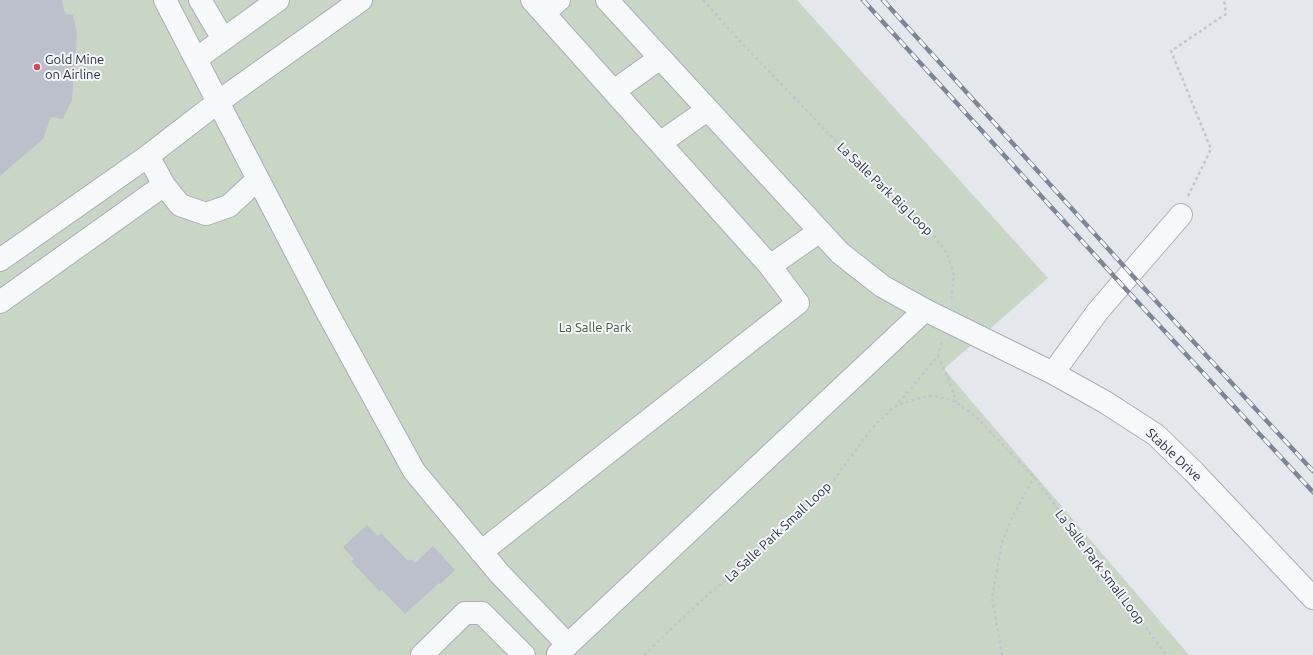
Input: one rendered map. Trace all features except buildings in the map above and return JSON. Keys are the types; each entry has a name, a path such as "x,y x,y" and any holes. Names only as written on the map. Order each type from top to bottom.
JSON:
{"street":[{"path":"165,0 330,316 414,471 563,650 925,310"},
{"path":"200,0 223,39"},
{"path":"196,59 278,0"},
{"path":"0,260 148,156 218,102 361,0"},
{"name":"Stable Drive","path":"607,0 840,253 882,286 925,310 1053,373 1105,402 1156,435 1194,472 1313,598"},
{"path":"481,552 798,303 770,266 614,91 545,4"},
{"path":"614,91 660,58"},
{"path":"660,142 707,110"},
{"path":"148,156 164,185 180,206 206,214 229,206 258,179"},
{"path":"0,302 164,185"},
{"path":"1053,373 1098,311 1181,215"},
{"path":"770,266 820,231"},
{"path":"422,655 465,613 482,613 524,655"}],"path":[{"name":"La Salle Park Big Loop","path":"703,0 737,38 835,140 927,227 947,253 954,276 951,306 938,356 894,407"},
{"path":"1181,215 1188,195 1211,149 1171,51 1226,14 1224,0"},
{"path":"938,356 949,380 956,402"},
{"name":"La Salle Park Small Loop","path":"644,655 689,612 825,492 872,428 894,407 909,400 930,396 952,399 975,416 1034,477 1166,655"},
{"path":"1002,655 992,598 1002,542 1013,516 1034,477"}],"green space":[{"name":"La Salle Park","path":"0,0 797,0 1048,278 944,369 1189,655 0,655"}],"railway":[{"path":"863,0 1122,285 1313,492"},
{"path":"883,0 1131,274 1313,471"}],"place":[{"name":"Gold Mine on Airline","path":"37,67"}]}
